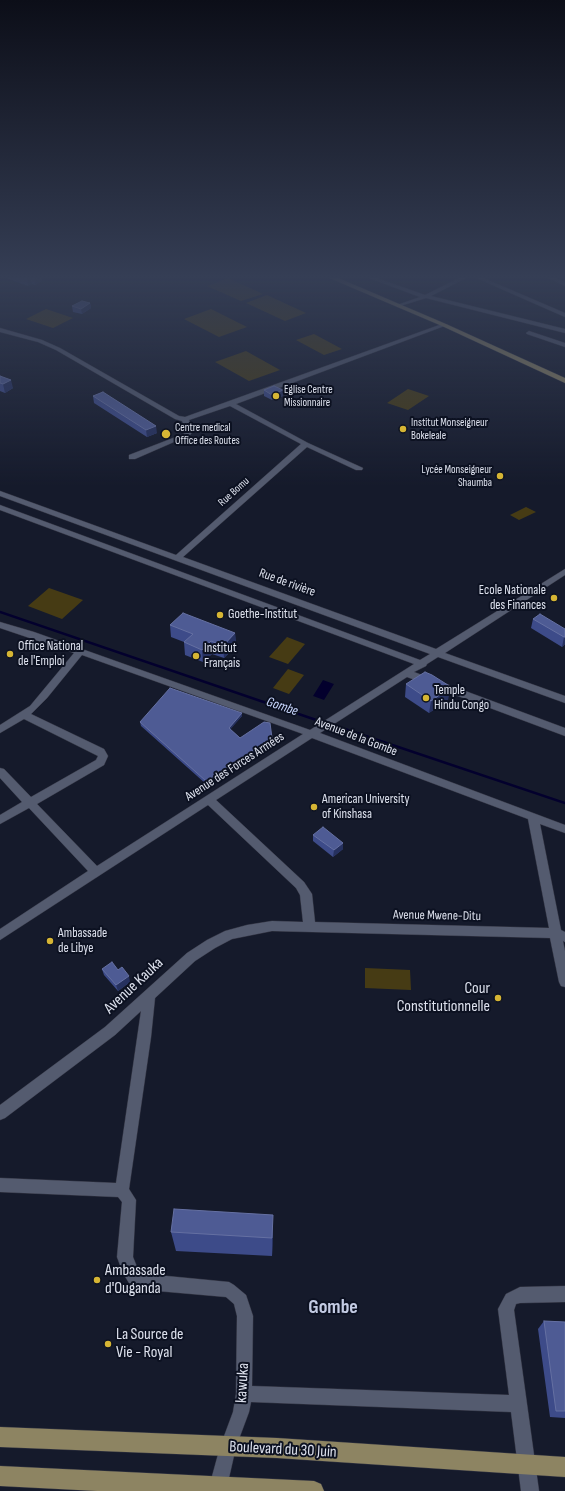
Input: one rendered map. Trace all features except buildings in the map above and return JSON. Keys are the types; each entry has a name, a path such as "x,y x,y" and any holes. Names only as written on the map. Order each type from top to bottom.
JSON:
{"main road":[{"path":"492,347 565,381"},
{"name":"Boulevard du 30 Juin","path":"0,1437 277,1448 565,1468"},
{"path":"0,1476 217,1489 314,1491"}],"street":[{"path":"53,347 177,418 185,419 194,417 383,347"},
{"path":"230,403 306,444 359,468"},
{"path":"132,457 188,434 190,431 185,419"},
{"name":"Rue Bomu","path":"178,557 306,444"},
{"name":"Rue de rivière","path":"0,493 565,700"},
{"path":"0,507 422,664"},
{"name":"Avenue des Forces Armées","path":"0,935 565,571"},
{"name":"Avenue de la Gombe","path":"0,625 316,732 533,818 565,829"},
{"path":"0,730 24,715 44,696 80,652"},
{"path":"407,673 565,732"},
{"path":"0,820 100,762 103,756 100,752 24,715"},
{"path":"0,772 96,872"},
{"path":"209,800 300,885 306,894 309,927"},
{"path":"533,818 561,935 565,982"},
{"name":"Avenue Kauka","path":"0,1113 110,1031 191,957 211,944 229,935 247,930 272,926 309,927"},
{"name":"Avenue Mwene-Ditu","path":"309,927 561,935"},
{"path":"0,1185 111,1189 122,1191 147,1026 149,996"},
{"name":"kawuka","path":"122,1191 128,1200 125,1257 128,1268 134,1278 146,1282 230,1290 241,1300 245,1316 244,1394 241,1412 228,1447 217,1489"},
{"path":"530,1491 506,1309 512,1299 520,1295 565,1294"},
{"path":"244,1394 519,1404"}],"shaded area":[{"path":"308,347 337,347 342,349 324,355"},
{"path":"246,351 280,370 249,381 215,362"},
{"path":"408,389 429,396 408,410 387,403"},
{"path":"526,507 536,512 519,520 510,515"},
{"path":"49,588 83,600 62,619 28,606"},
{"path":"287,637 305,644 288,664 269,657"},
{"path":"288,669 304,675 289,694 273,688"},
{"path":"323,680 334,684 324,700 313,696"},
{"path":"365,968 410,970 411,990 365,988"}],"waterway":[{"name":"Gombe","path":"0,612 325,723"},
{"name":"Gombe","path":"330,724 565,803"}],"place":[{"name":"Eglise Centre Missionnaire","path":"276,396"},
{"name":"Institut Monseigneur Bokeleale","path":"403,429"},
{"name":"Centre medical Office des Routes","path":"166,434"},
{"name":"Lycée Monseigneur Shaumba","path":"500,476"},
{"name":"Ecole Nationale des Finances","path":"554,598"},
{"name":"Goethe-Institut","path":"220,615"},
{"name":"Office National de l'Emploi","path":"10,654"},
{"name":"Institut Français","path":"196,656"},
{"name":"Temple Hindu Congo","path":"426,698"},
{"name":"American University of Kinshasa","path":"314,807"},
{"name":"Ambassade de Libye","path":"50,941"},
{"name":"Cour Constitutionnelle","path":"498,998"},
{"name":"Ambassade d'Ouganda","path":"97,1280"},
{"name":"La Source de Vie - Royal","path":"108,1344"}],"district":[{"name":"Gombe","path":"333,1308"}]}
